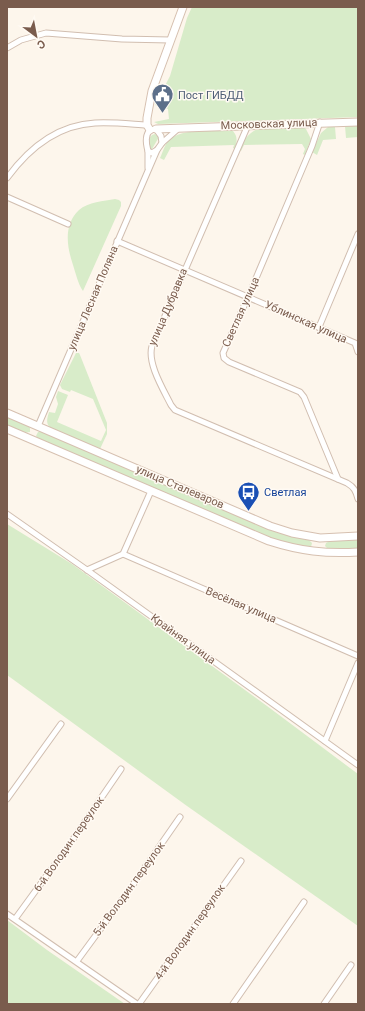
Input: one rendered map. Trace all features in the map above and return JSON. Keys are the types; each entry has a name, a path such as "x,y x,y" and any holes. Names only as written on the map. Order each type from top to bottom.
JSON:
{"main road":[{"path":"151,128 146,118 152,91 183,7"},
{"name":"Московская улица","path":"151,128 358,122"},
{"name":"улица Сталеваров","path":"7,413 270,526 292,533 320,538 358,536"},
{"path":"31,439 38,426"},
{"name":"улица Сталеваров","path":"7,429 269,541 302,550 319,552 358,552"},
{"path":"319,552 320,538"}],"street":[{"path":"7,48 22,40 46,33 122,39 170,40"},
{"name":"Светлая улица","path":"320,122 312,146 223,353 224,358 229,362 300,392 304,397 338,479"},
{"name":"Московская улица","path":"7,178 32,148 64,130 81,124 96,123 151,128"},
{"name":"улица Дубравка","path":"248,125 184,270 150,354 161,384 175,410 338,479 352,486 358,499"},
{"path":"162,143 180,127"},
{"path":"151,128 161,136 162,143"},
{"name":"улица Лесная Поляна","path":"148,169 148,151 146,143 147,136 151,128"},
{"name":"улица Лесная Поляна","path":"38,426 148,169 162,143"},
{"path":"148,151 152,153 157,150"},
{"path":"7,197 68,224"},
{"path":"319,327 358,234"},
{"name":"Ублинская улица","path":"117,241 356,343 358,352"},
{"path":"87,570 123,554 151,491"},
{"name":"Крайняя улица","path":"7,514 325,740 358,766"},
{"name":"Весёлая улица","path":"123,554 358,656"},
{"path":"325,740 358,663"},
{"path":"7,799 61,724"},
{"name":"6-й Володин переулок","path":"15,919 69,845 121,769"},
{"name":"5-й Володин переулок","path":"77,961 180,817"},
{"name":"4-й Володин переулок","path":"138,1004 241,860"},
{"path":"233,1004 304,902"},
{"path":"7,914 138,1004"},
{"path":"324,1004 351,965"}],"green space":[{"path":"192,7 358,7 358,117 158,124 154,122 169,119 168,109 155,105 170,76 187,18"},
{"path":"345,126 358,126 358,137 346,138"},
{"path":"303,127 306,129 311,139 305,155 303,154 305,149 302,144 244,145 241,151 239,150 247,137 255,130"},
{"path":"328,127 335,127 336,139 323,140 317,155 312,152 321,133"},
{"path":"199,131 233,131 237,142 235,149 233,148 234,145 171,147 164,160 160,158 167,143 176,135"},
{"path":"155,134 159,137 152,149 150,149 149,139"},
{"path":"115,199 121,202 121,206 83,291 77,279 69,251 68,229 70,222 83,207 96,202"},
{"path":"76,353 79,353 80,355 107,423 107,434 100,449 52,429 47,423 49,412 55,413 58,404 56,397 58,391 68,395 57,422 101,441 106,430 93,399 71,390 70,392 62,389 60,385"},
{"path":"7,416 28,425 30,432 23,433 7,426"},
{"path":"38,432 42,432 290,536 309,540 312,543 311,547 306,548 273,539 39,440 36,436"},
{"path":"7,524 72,564 358,774 358,926 187,806 7,675"},
{"path":"358,540 358,549 329,550 325,546 326,543 330,541"},
{"path":"7,920 47,950 125,1004 7,1004"}],"place":[{"name":"Пост ГИБДД","path":"163,114"},
{"name":"Светлая","path":"248,512"}]}
